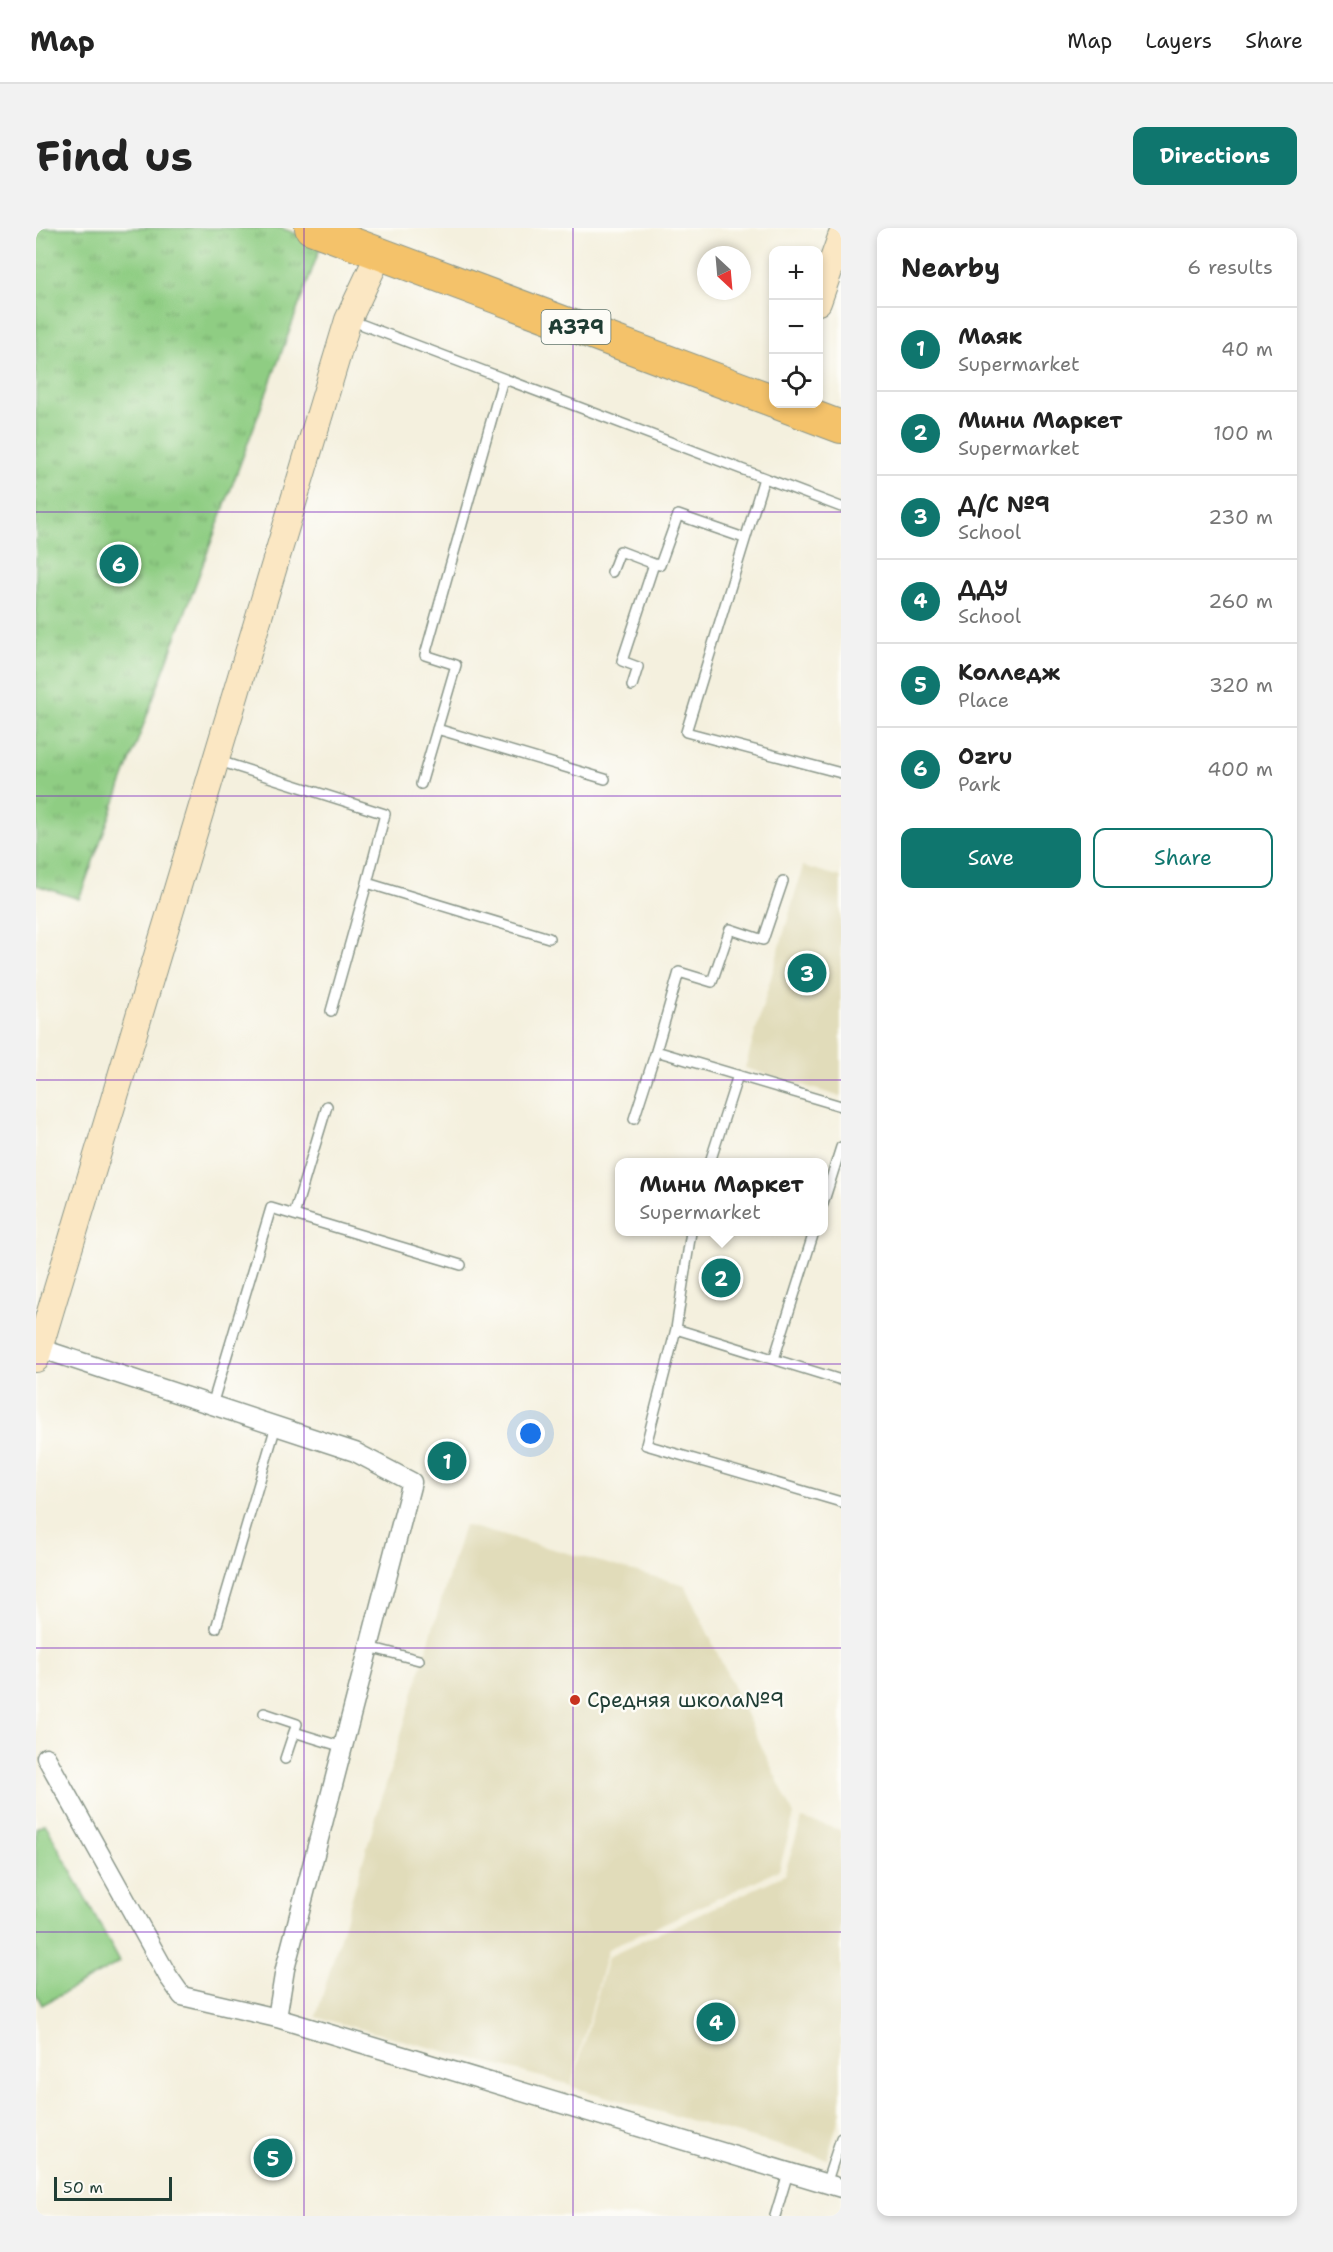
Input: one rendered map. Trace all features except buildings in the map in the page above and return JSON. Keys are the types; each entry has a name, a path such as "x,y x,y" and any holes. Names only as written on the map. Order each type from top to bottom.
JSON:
{"highway":[{"name":"A379","path":"311,228 769,399"},
{"name":"A379","path":"793,408 841,427"}],"street":[{"path":"820,300 841,237"},
{"path":"277,2018 285,1969 412,1482 355,1452 212,1405 37,1352 348,320 380,254"},
{"path":"46,1757 168,1976 182,1996 277,2018 834,2186"}],"lane":[{"path":"348,320 841,507"},
{"path":"422,784 456,665 425,656 503,380"},
{"path":"764,478 686,732 841,773"},
{"path":"612,572 620,551 660,565 678,515 744,538"},
{"path":"632,686 638,667 622,661 654,564"},
{"path":"437,729 605,778"},
{"path":"216,760 385,814 331,1011"},
{"path":"634,1119 680,972 712,982 730,929 763,940 783,881"},
{"path":"367,884 549,938"},
{"path":"656,1051 841,1106"},
{"path":"711,1158 738,1075"},
{"path":"294,1215 327,1106"},
{"path":"828,1188 841,1148"},
{"path":"212,1405 271,1208 461,1265"},
{"path":"690,1236 676,1329 646,1445 841,1502"},
{"path":"774,1359 813,1236"},
{"path":"676,1329 841,1380"},
{"path":"216,1628 276,1426"},
{"path":"369,1647 419,1660"},
{"path":"264,1713 297,1724 285,1759"},
{"path":"294,1732 343,1747"},
{"path":"834,2186 841,2138"},
{"path":"775,2216 788,2173"}],"shaded area":[{"path":"803,866 841,877 841,1097 745,1068"},
{"name":"Средняя школа№9","path":"464,1525 685,1585 794,1815 779,1870 608,1949 571,2085 316,2017"},
{"path":"802,1819 841,1830 841,2111 827,2159 572,2087 608,1957 784,1875"}],"green space":[{"path":"36,228 281,228 322,243 79,899 36,885"},
{"path":"45,1823 120,1962 42,2005 36,1993 36,1828"}],"place":[{"name":"Ozru","path":"119,564"},
{"name":"Д/С №9","path":"807,973"},
{"name":"Мини Маркет","path":"721,1278"},
{"name":"Маяк","path":"447,1461"},
{"name":"Средняя школа№9","path":"575,1700"},
{"name":"ДДУ","path":"716,2022"},
{"name":"Колледж","path":"273,2158"}]}
